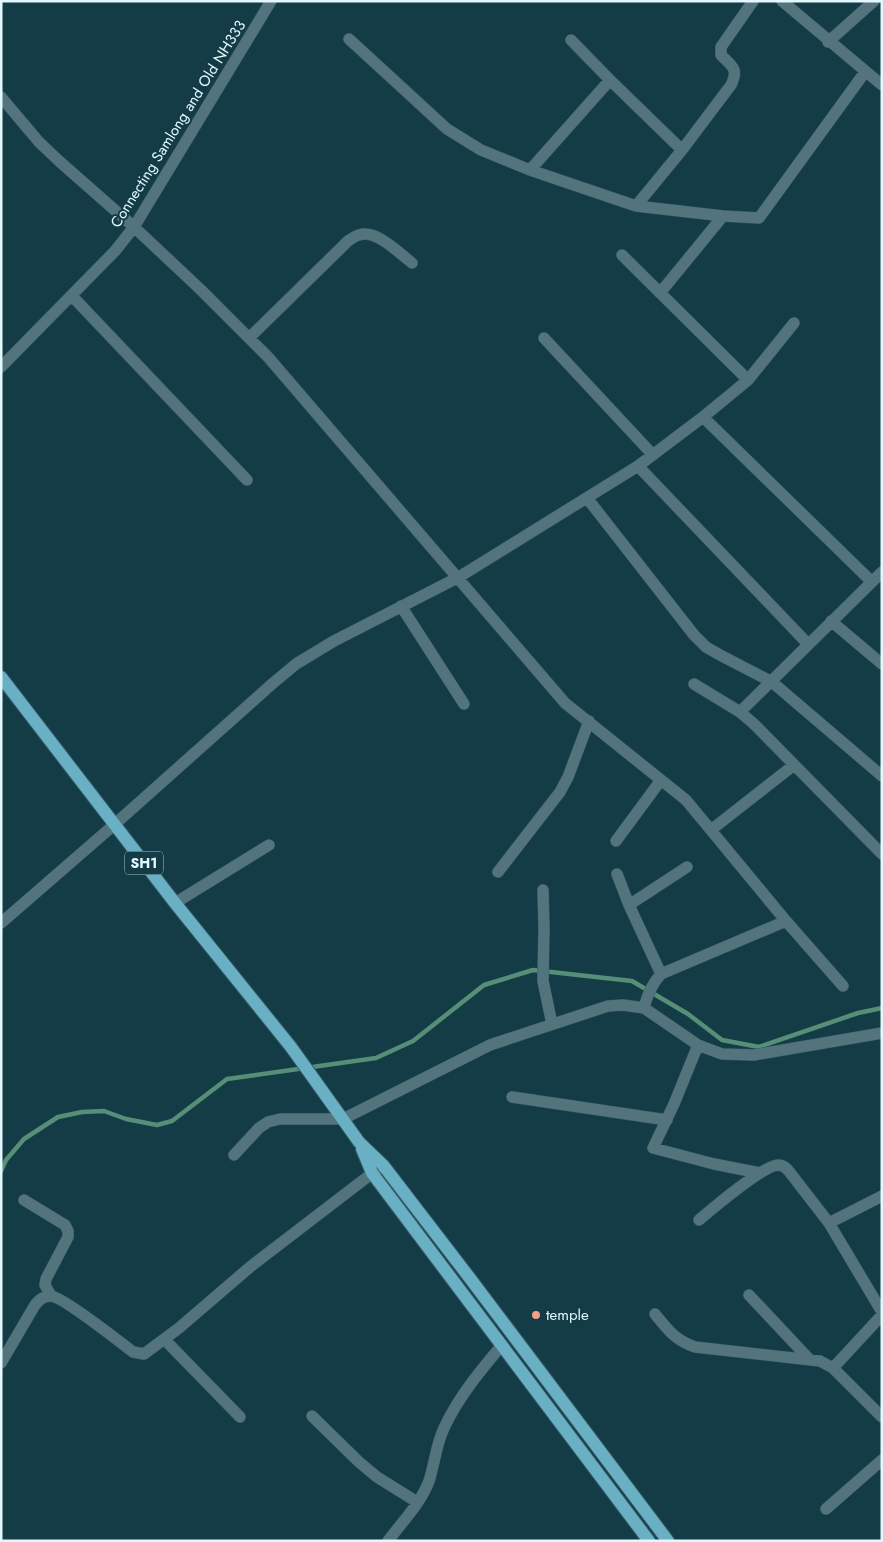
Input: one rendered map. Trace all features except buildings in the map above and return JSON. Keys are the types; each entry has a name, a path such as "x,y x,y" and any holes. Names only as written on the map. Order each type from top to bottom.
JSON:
{"main road":[{"name":"SH1","path":"1,677 175,903 315,1078 343,1119"},
{"path":"343,1119 502,1346 649,1541"},
{"path":"377,1170 469,1277 668,1541"}],"street":[{"name":"Connecting Samlong and Old NH333","path":"1,367 115,251 134,227 271,1"},
{"path":"636,206 682,150 736,76 734,69 721,55 720,46 753,1"},
{"path":"782,1 828,42 882,85"},
{"path":"828,42 874,1"},
{"path":"349,39 447,129 482,150 530,170 636,206 723,216 759,218 865,72"},
{"path":"571,40 682,150"},
{"path":"530,170 610,80"},
{"path":"1,97 39,142 134,227 268,357 566,703 686,800 786,921 844,986"},
{"path":"660,293 723,216"},
{"path":"249,338 348,241 359,234 377,236 412,262"},
{"path":"622,255 748,380"},
{"path":"72,296 247,480"},
{"path":"1,923 296,664 334,641 459,577 653,456 748,380 794,323"},
{"path":"544,338 653,456"},
{"path":"703,417 872,582"},
{"path":"638,466 808,644"},
{"path":"587,498 694,635 706,647 772,682 882,776"},
{"path":"740,712 772,682 830,621 882,572"},
{"path":"401,606 464,704"},
{"path":"830,621 882,664"},
{"path":"694,684 740,712 754,724 882,854"},
{"path":"498,872 560,792 568,777 589,721"},
{"path":"711,830 794,765"},
{"path":"616,841 661,780"},
{"path":"175,903 269,845"},
{"path":"629,905 688,868"},
{"path":"617,874 658,977"},
{"path":"543,890 543,981 552,1024"},
{"path":"644,1008 646,996 658,977 786,921"},
{"path":"234,1155 259,1128 268,1122 280,1119 343,1119 490,1045 608,1006 623,1005 644,1008 698,1044 722,1054 754,1055 882,1033"},
{"path":"698,1044 674,1104 653,1148 714,1164 760,1173"},
{"path":"512,1096 667,1120"},
{"path":"699,1220 730,1194 760,1173 776,1165 783,1165 788,1170 829,1223 882,1314 833,1368"},
{"path":"24,1200 65,1225 68,1231 68,1237 46,1279 45,1285 52,1296 65,1302 133,1352 144,1354 250,1267 377,1170"},
{"path":"829,1223 882,1196"},
{"path":"749,1295 810,1360"},
{"path":"2,1358 34,1305 41,1298 52,1296"},
{"path":"655,1314 674,1337 695,1347 820,1361 833,1368 882,1417"},
{"path":"164,1339 240,1417"},
{"path":"388,1541 417,1502 429,1480 439,1440 445,1426 479,1372 502,1346"},
{"path":"312,1416 359,1462 417,1502"},
{"path":"826,1509 882,1460"}],"waterway":[{"path":"1,1171 6,1160 24,1139 58,1117 82,1112 104,1111 126,1119 157,1125 172,1121 227,1079 376,1058 413,1041 484,985 533,970 632,981 688,1014 722,1040 759,1047 858,1013 882,1008"}],"place":[{"name":"temple","path":"536,1315"}]}
